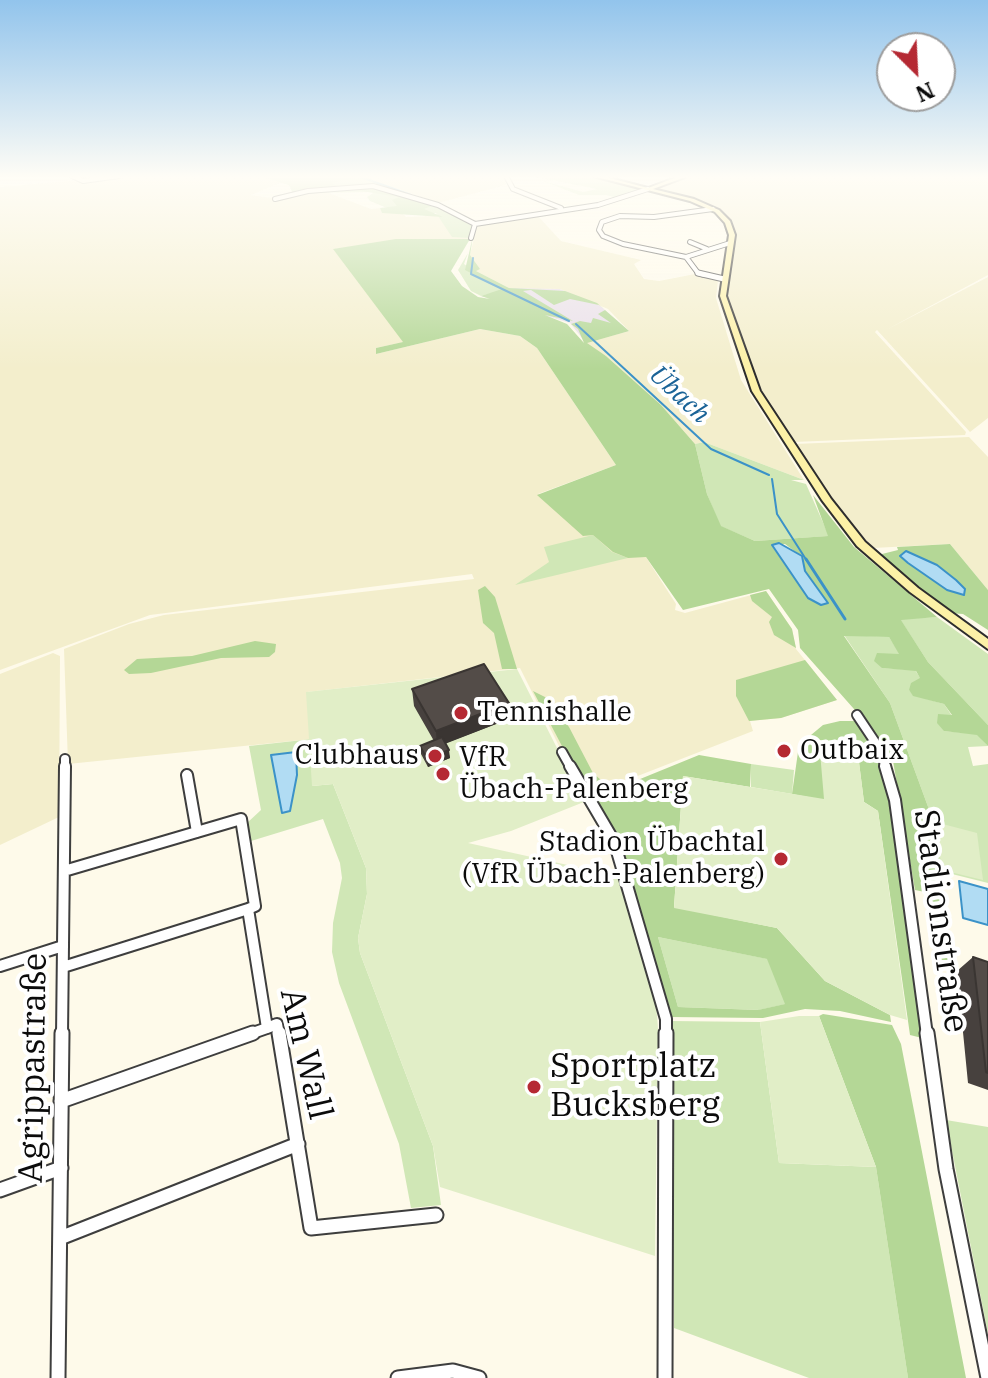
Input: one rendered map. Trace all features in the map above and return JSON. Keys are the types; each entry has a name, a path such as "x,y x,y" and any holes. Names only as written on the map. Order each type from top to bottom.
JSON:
{"street":[{"path":"615,240 633,247 686,257 730,243 724,279 727,314 756,391 840,518 890,571 988,645"},
{"path":"690,242 708,249"},
{"path":"686,257 698,273 724,279"},
{"name":"Stadionstraße","path":"857,715 881,751 895,800 946,1169 988,1378"},
{"path":"562,752 614,841 666,1019 665,1378"},
{"name":"Agrippastraße","path":"58,1378 65,759"},
{"path":"187,775 197,832"},
{"name":"Am Wall","path":"64,871 241,819 255,906 248,909 267,1028 277,1024 311,1228 436,1215"},
{"path":"63,967 248,909"},
{"path":"0,966 63,946"},
{"path":"61,1101 267,1028"},
{"path":"60,1238 298,1144"},
{"path":"0,1190 61,1168"},
{"path":"398,1378 453,1371 479,1378"}],"shaded area":[{"path":"0,240 452,240 334,249 404,342 376,348 376,354 480,329 520,336 537,348 616,465 538,494 628,529 676,604 675,610 685,613 766,591 792,629 796,649 837,700 781,718 750,721 753,731 594,793 561,750 520,668 307,692 312,739 68,764 64,649 129,624 164,615 474,579 472,574 150,615 0,670"},
{"path":"473,240 560,240 641,260 634,264 644,279 659,281 695,274 718,280 716,298 741,380 804,480 704,442 695,444 661,405 606,356 584,343 629,331 608,309 560,289 509,288 474,270 470,255"},
{"path":"731,240 988,240 988,275 886,330 988,277 988,418 970,432 877,330 875,332 966,432 965,435 793,442 758,391 725,293"},
{"path":"520,287 560,289 597,303 629,331 586,343 570,323 481,296"},
{"path":"969,437 988,457 988,590 950,544 873,548 842,513 794,444"},
{"path":"53,653 60,656 59,817 0,845 0,674"}],"green space":[{"path":"388,240 469,240 451,271 462,286 478,297 490,299 481,296 502,289 465,270 472,240 470,255 480,269 476,271 509,288 565,291 597,303 605,310 629,331 587,343 661,405 695,444 707,494 721,526 755,541 828,536 813,495 854,547 937,617 901,620 928,662 988,725 988,746 977,735 944,731 937,723 938,714 952,715 944,704 913,696 909,690 911,683 920,678 916,671 882,668 874,661 877,653 899,654 889,637 844,636 890,703 934,823 953,965 942,961 930,893 915,890 893,761 869,726 800,648 798,630 769,589 683,610 646,557 628,558 613,552 593,535 583,536 537,495 616,465 537,348 520,336 480,329 376,354 376,348 403,342 333,249","holes":["531,290 554,305 570,299 599,305 605,310 598,314 611,323 593,318 591,323 580,321 571,324 578,329 584,343 567,324 545,315 573,321 523,291","785,544 801,556 805,571 827,603 820,605 808,598 772,546"]},
{"path":"468,253 464,264 503,290 481,296 471,291 458,270"},
{"path":"704,442 804,480 791,480 806,484 829,536 755,541 720,526 707,494 695,444"},
{"path":"593,535 612,552 628,558 515,585 549,562 544,547"},
{"path":"950,544 988,590 988,630 963,614 949,613 878,555 898,550 897,547"},
{"path":"485,586 495,597 517,669 502,669 494,633 483,623 478,590"},
{"path":"766,591 792,629 796,648 774,635 769,622 772,617 752,601 750,595"},
{"path":"937,617 988,654 988,725 928,662 900,619"},
{"path":"844,635 889,637 900,654 882,668 915,670 921,679 909,690 913,695 944,704 952,716 944,731 977,734 988,746 968,747 973,766 988,764 988,883 940,871 934,823 890,703"},
{"path":"255,641 276,644 275,652 269,657 221,658 151,673 129,674 124,670 137,659 192,656"},
{"path":"805,660 837,700 781,718 749,721 736,696 736,680"},
{"name":"Sportplatz Bucksberg","path":"517,669 558,750 589,800 511,831 468,843 622,877 656,1002 655,1256 440,1187 433,1146 360,953 358,938 367,894 366,868 333,784 312,786 306,692"},
{"path":"533,691 547,698 569,727 593,773 609,787 594,793 563,748"},
{"path":"854,721 863,727 880,752 893,801 926,1039 910,1035 878,811 864,802 857,747 824,800 792,794 798,752 805,740 823,725"},
{"path":"312,739 312,786 333,784 366,868 367,894 358,938 360,953 433,1146 441,1205 411,1208 399,1144 339,983 332,952 333,923 342,878 340,863 323,819 251,841 247,823 261,810 249,746"},
{"name":"Stadion Übachtal (VfR Übach-Palenberg)","path":"819,740 857,746 864,802 878,811 907,1020 890,1015 825,981 777,928 674,908 683,776 824,799"},
{"path":"699,755 751,764 750,787 683,776 674,907 777,928 825,981 890,1015 891,1022 840,1011 805,1009 763,1018 670,1017 620,842 596,797","holes":["658,937 767,959 785,1004 758,1010 678,1007"]},
{"path":"751,764 794,770 792,794 751,787"},
{"path":"935,822 977,833 983,880 942,870"},
{"path":"658,937 768,959 786,1004 759,1010 678,1007"},
{"path":"823,1014 892,1025 901,1044 966,1378 908,1378 876,1167 819,1016"},
{"path":"819,1016 876,1167 779,1163 760,1022"},
{"path":"671,1021 760,1022 779,1163 876,1167 908,1378 809,1378 674,1328"},
{"path":"946,1120 988,1127 988,1334"}],"water":[{"path":"779,543 802,556 805,571 828,603 821,605 808,598 772,545"},
{"path":"906,551 937,565 965,589 964,595 947,590 908,563 900,556"},
{"path":"296,752 297,775 290,811 282,813 271,755"},
{"path":"959,881 988,889 988,925 963,918"}],"building":[{"path":"484,664 509,703 436,731 412,689"},
{"path":"442,737 449,750 427,759 420,746"},
{"path":"973,957 988,962 988,1073 986,1072"}],"waterway":[{"name":"Übach","path":"473,258 471,274 569,321"},
{"name":"Übach","path":"576,324 711,449 769,475"},
{"name":"Übach","path":"772,479 777,514 807,561"},
{"name":"Übach","path":"806,559 845,619"}],"place":[{"name":"Tennishalle","path":"461,713"},
{"name":"Outbaix","path":"784,751"},
{"name":"Clubhaus","path":"435,756"},
{"name":"VfR Übach-Palenberg","path":"443,774"},
{"name":"Stadion Übachtal (VfR Übach-Palenberg)","path":"781,859"},
{"name":"Sportplatz Bucksberg","path":"534,1087"}]}
